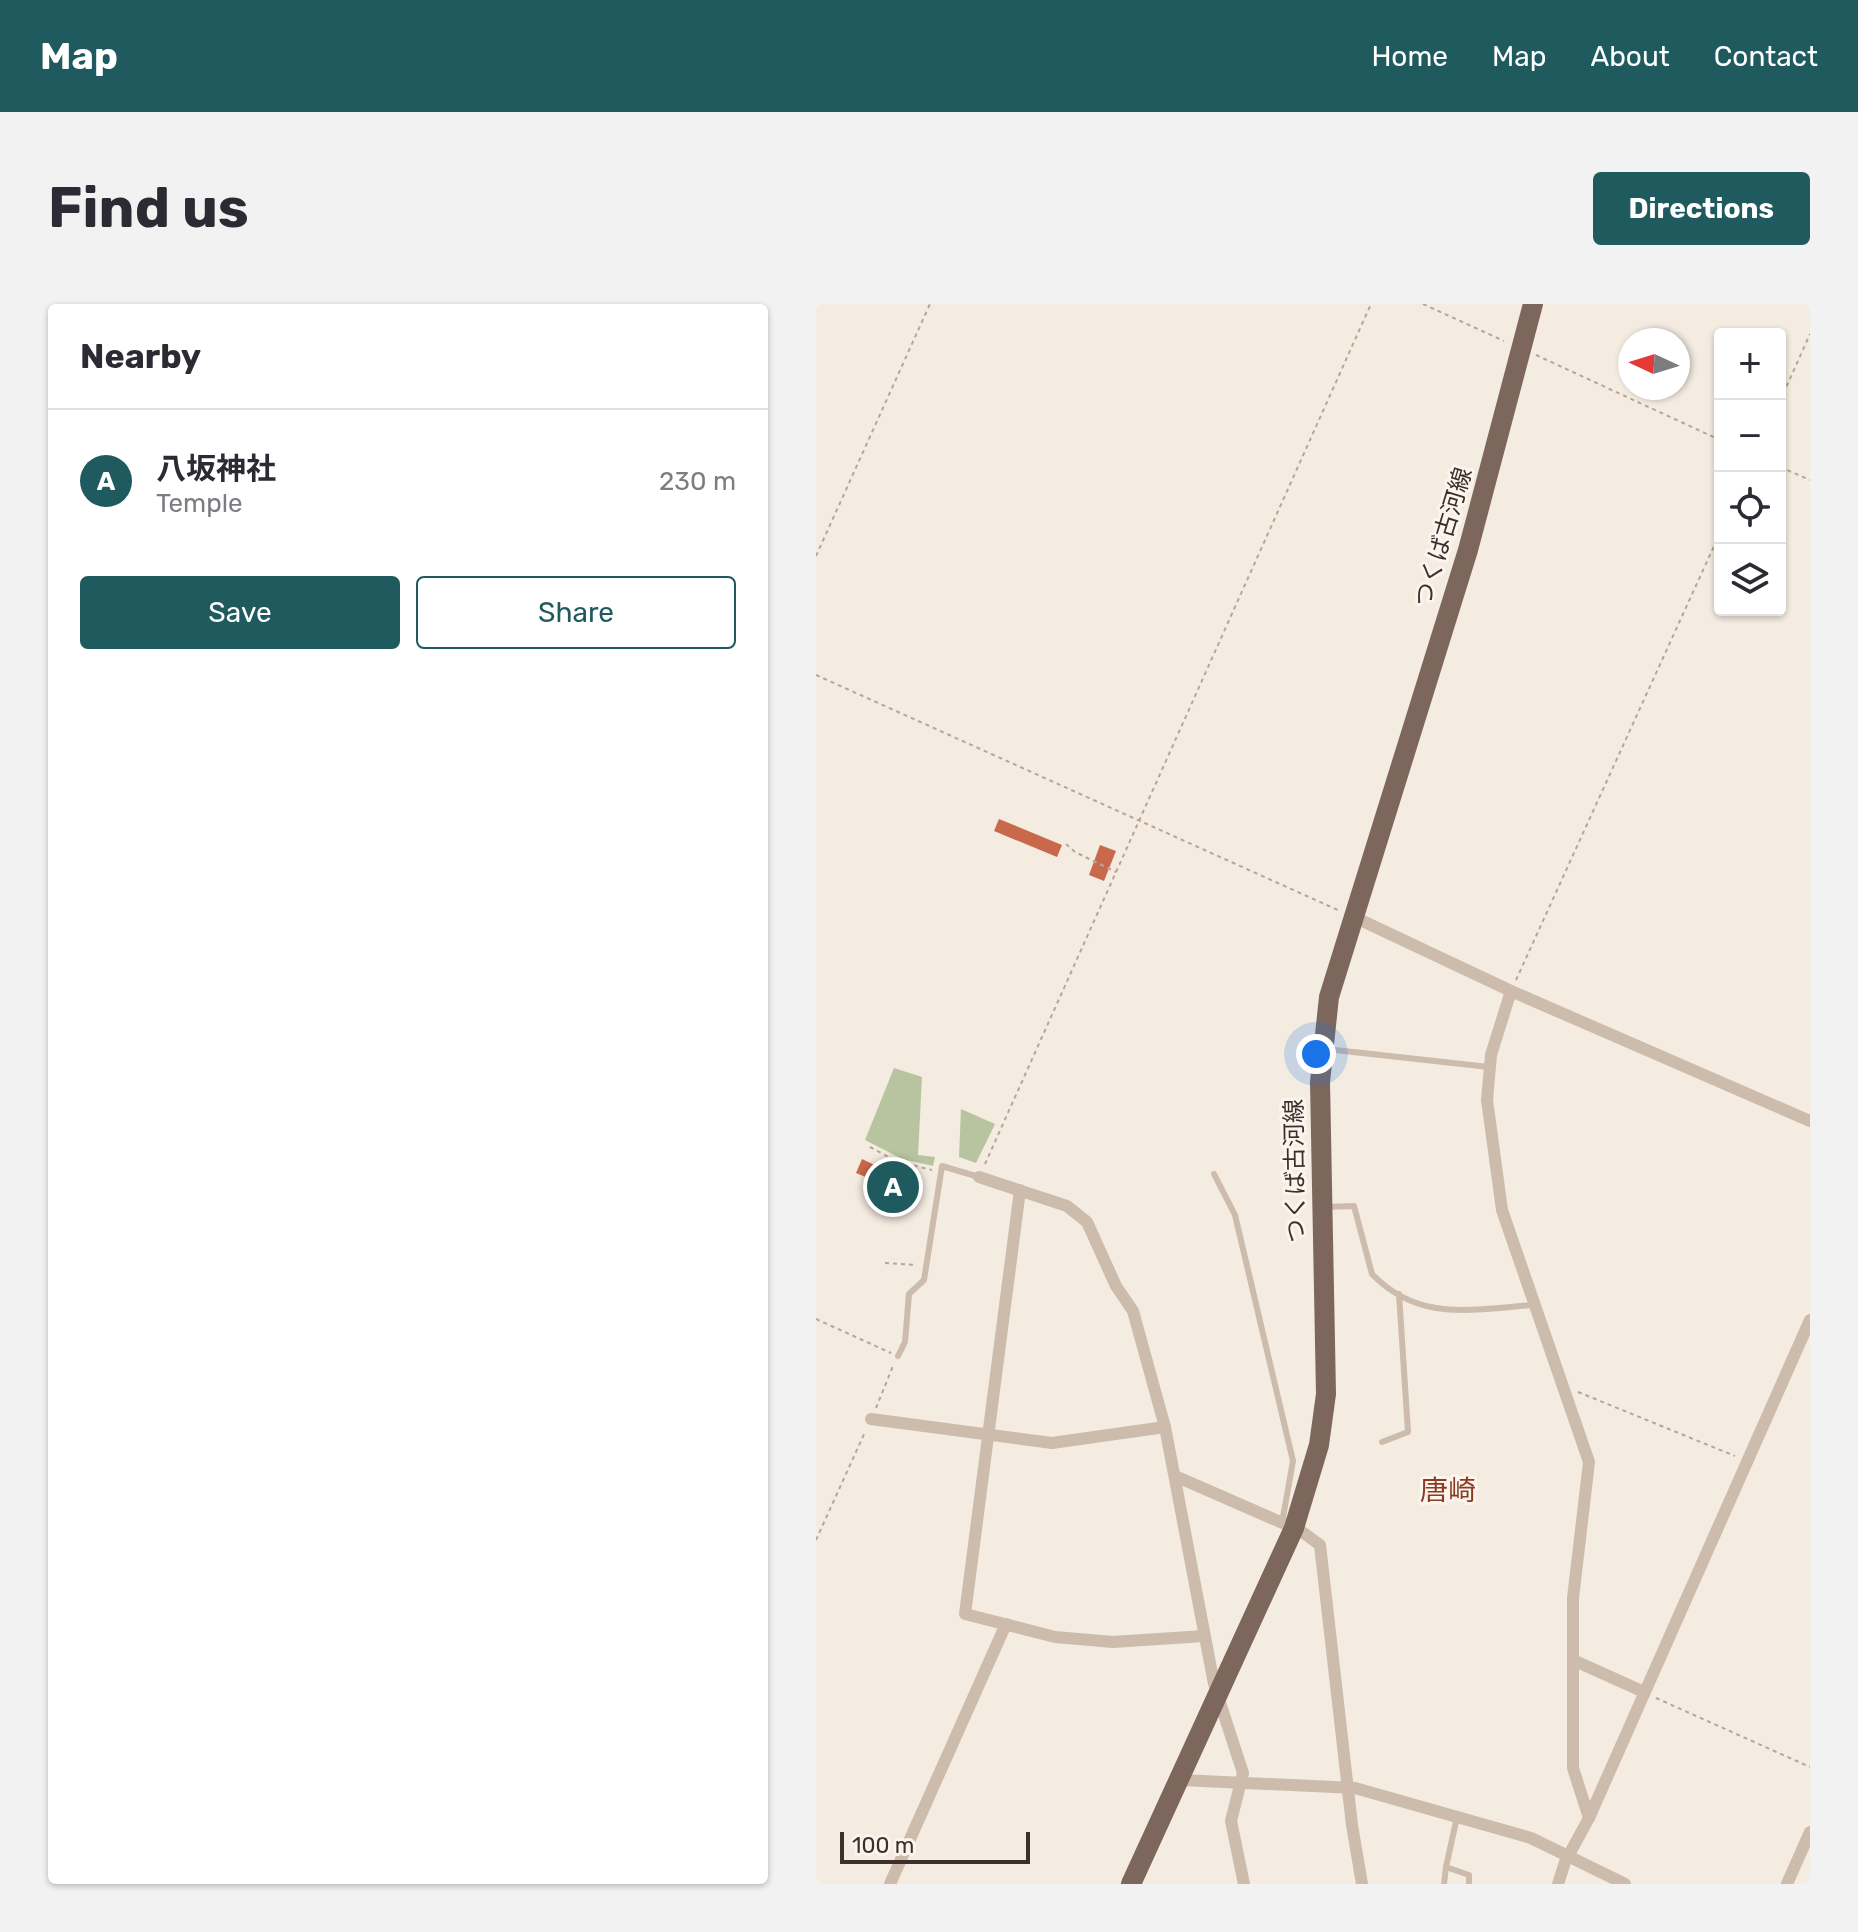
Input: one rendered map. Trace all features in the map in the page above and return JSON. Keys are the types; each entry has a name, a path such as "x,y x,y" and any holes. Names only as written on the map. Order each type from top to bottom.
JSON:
{"main road":[{"name":"つくば古河線","path":"1131,1884 1218,1698 1319,1445 1326,1394 1321,1208 1322,1048 1329,997 1468,550 1533,304"}],"street":[{"path":"1352,916 1511,991 1810,1121"},
{"path":"1511,991 1490,1067 1487,1100 1502,1210 1589,1462 1573,1598 1573,1768 1589,1818"},
{"path":"979,1177 1067,1206 1087,1222 1116,1286 1133,1311 1165,1427 1218,1698 1243,1773 1231,1821 1244,1884"},
{"path":"1020,1190 965,1614 1055,1637 1113,1642 1204,1636"},
{"path":"1558,1884 1810,1320"},
{"path":"871,1419 1052,1443 1165,1427"},
{"path":"1175,1476 1313,1537 1322,1553 1362,1884"},
{"path":"890,1884 1006,1624"},
{"path":"1573,1660 1644,1692"},
{"path":"1181,1780 1348,1788 1531,1838 1625,1884"},
{"path":"1787,1884 1810,1832"}],"lane":[{"path":"1322,1048 1490,1067"},
{"path":"898,1356 905,1342 909,1294 924,1280 942,1166 979,1177"},
{"path":"1214,1174 1235,1215 1293,1461 1288,1525"},
{"path":"1321,1208 1354,1206 1372,1274 1399,1294 1439,1311 1534,1305"},
{"path":"1382,1442 1408,1432 1399,1294"},
{"path":"1444,1884 1457,1816"},
{"path":"1446,1867 1469,1875 1469,1884"}],"path":[{"path":"816,556 930,304"},
{"path":"979,1177 1371,304"},
{"path":"1423,304 1714,437"},
{"path":"1780,400 1810,334"},
{"path":"1786,470 1810,480"},
{"path":"1511,991 1715,544"},
{"path":"816,675 1352,916"},
{"path":"1066,844 1075,852 1118,872"},
{"path":"870,1147 915,1167 941,1172"},
{"path":"885,1263 926,1266"},
{"path":"816,1319 898,1356 816,1540"},
{"path":"1564,1387 1748,1461"},
{"path":"1644,1692 1810,1767"}],"green space":[{"path":"894,1068 922,1077 918,1155 935,1157 933,1166 902,1159 865,1140"},
{"path":"961,1109 995,1124 976,1163 959,1157"}],"building":[{"path":"999,819 1062,845 1057,857 994,831"},
{"path":"1100,845 1116,851 1104,881 1089,875"},
{"path":"862,1159 906,1180 895,1201 881,1194 885,1185 856,1173"}],"place":[{"name":"八坂神社","path":"893,1187"}],"district":[{"name":"唐崎","path":"1448,1490"}]}
